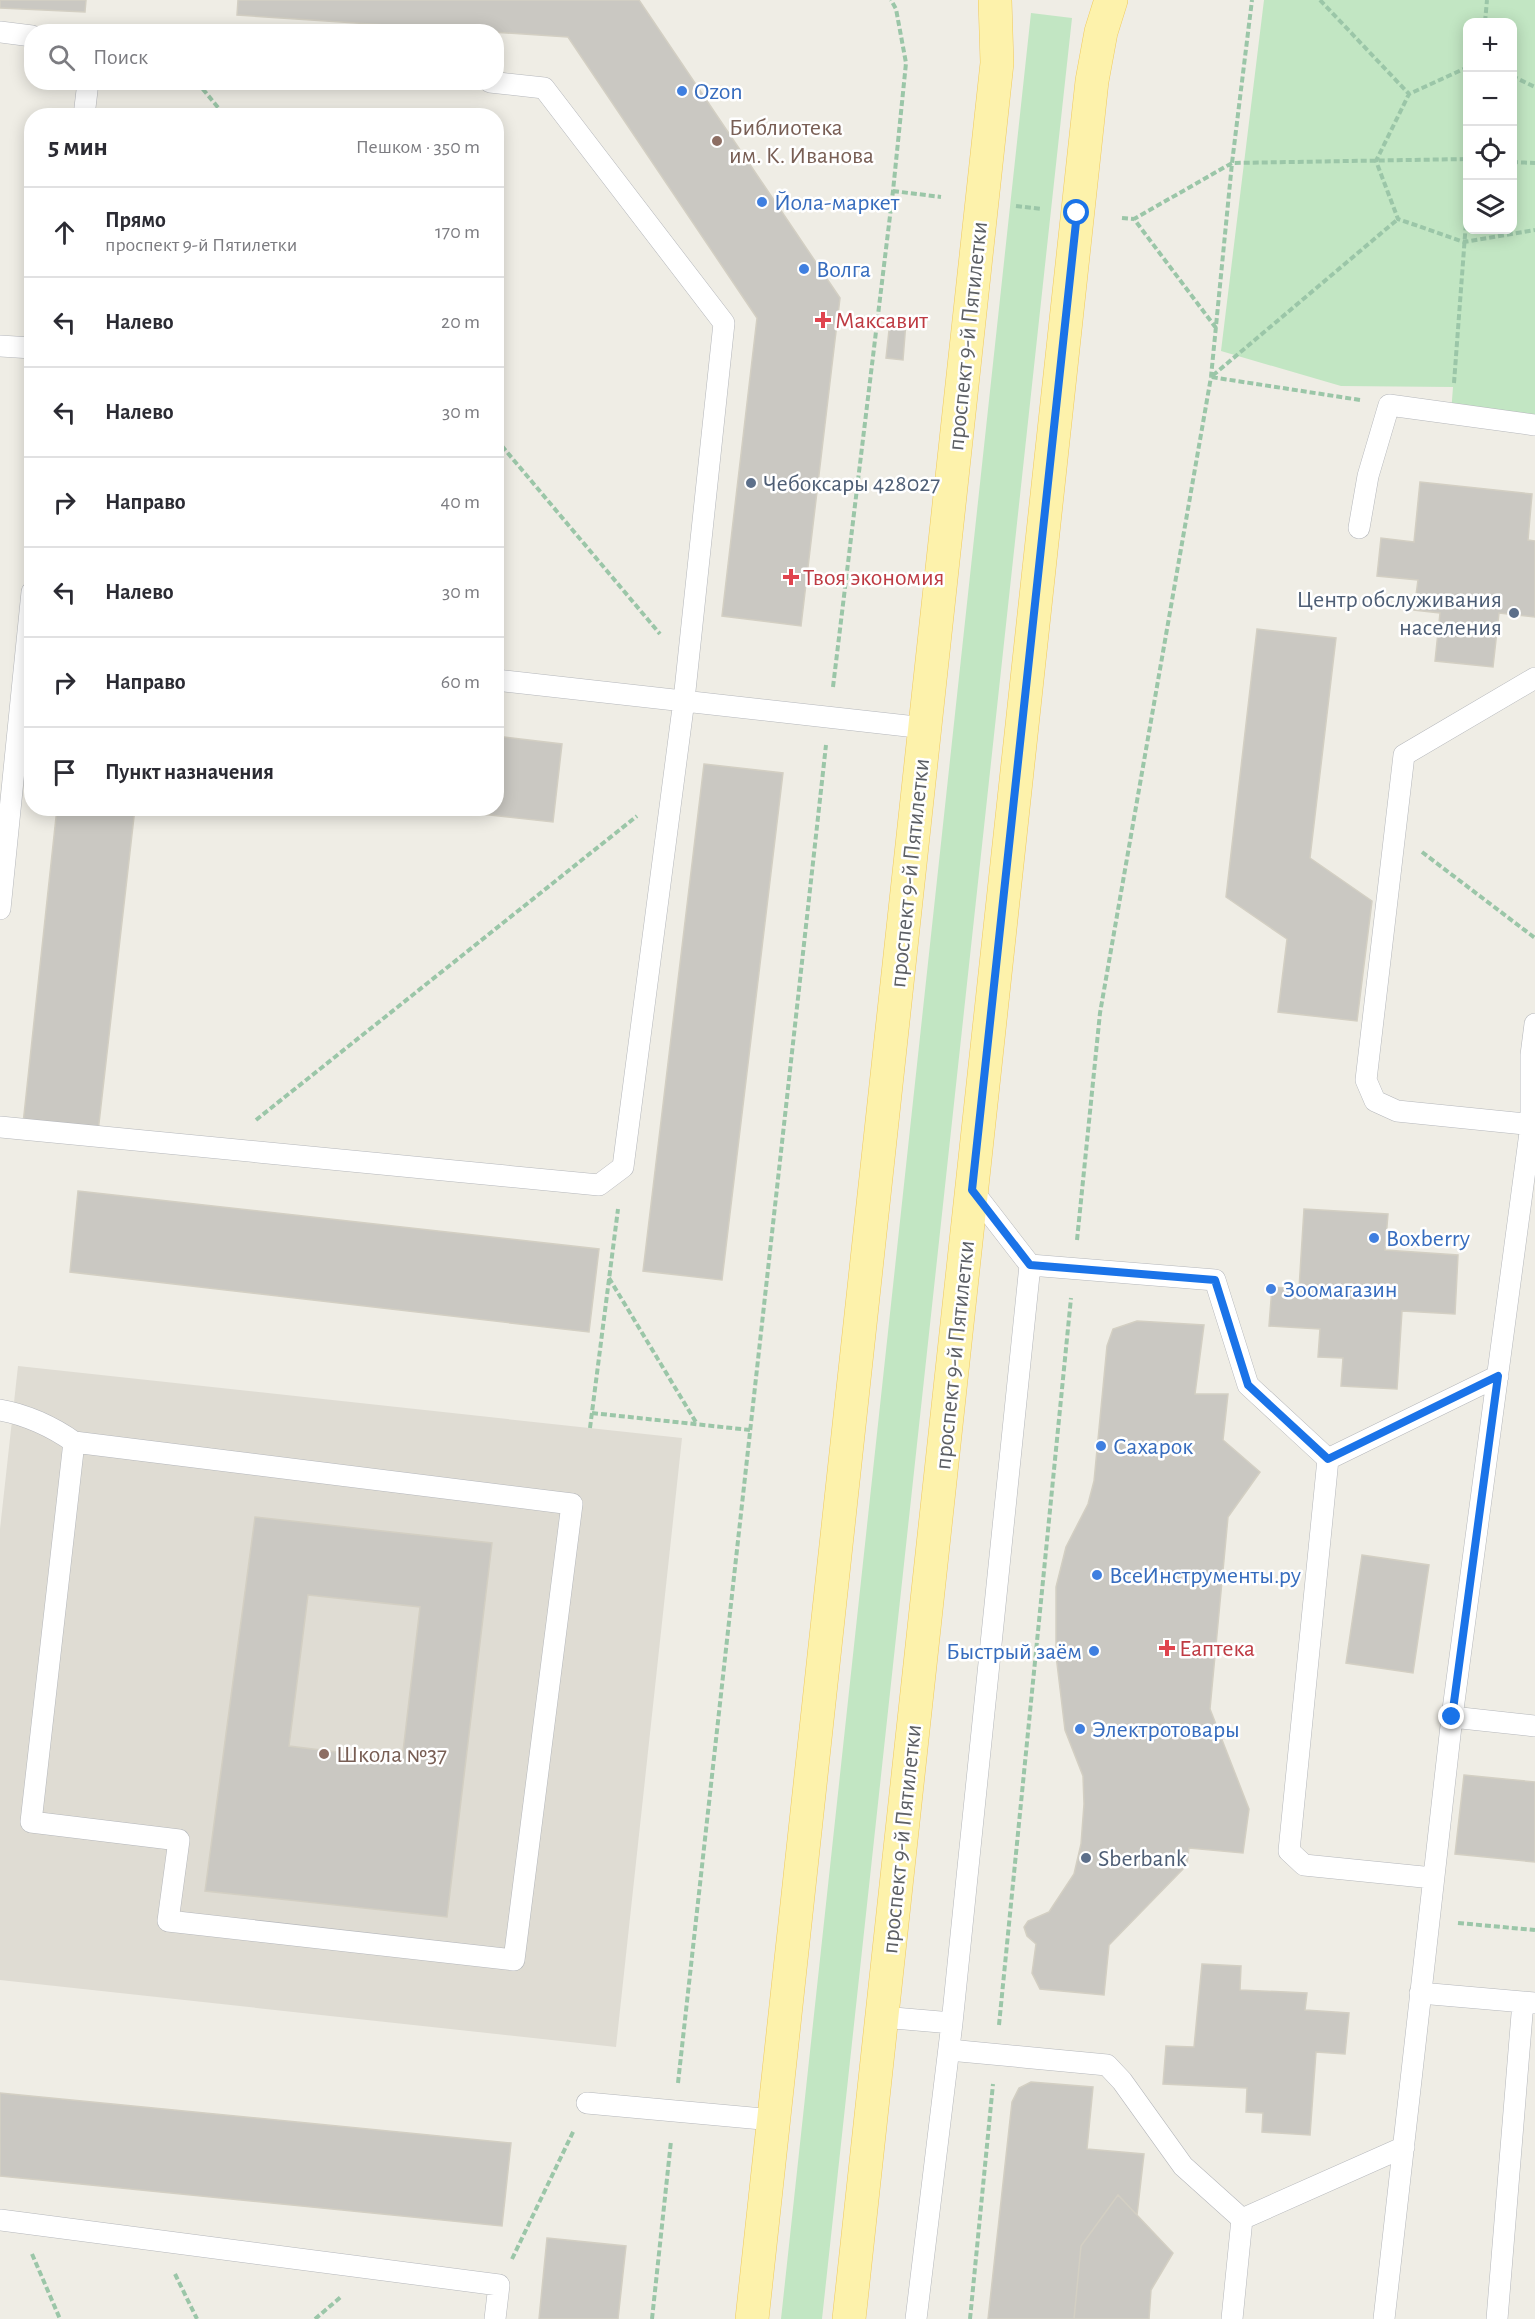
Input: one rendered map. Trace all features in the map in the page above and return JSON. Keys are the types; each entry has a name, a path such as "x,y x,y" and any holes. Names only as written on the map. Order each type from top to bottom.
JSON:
{"main road":[{"name":"проспект 9-й Пятилетки","path":"752,2319 997,63 995,0"},
{"name":"проспект 9-й Пятилетки","path":"849,2319 1092,81 1101,32 1111,0"}],"lane":[{"path":"0,32 24,35"},
{"path":"0,1127 599,1185 623,1167 684,700 723,324 544,88 504,84"},
{"path":"85,108 87,90"},
{"path":"0,345 24,347"},
{"path":"1359,528 1368,476 1389,405 1535,425"},
{"path":"0,909 24,671"},
{"path":"1533,1125 1397,1111 1375,1101 1366,1080 1404,755 1535,678"},
{"path":"504,681 925,728"},
{"path":"1384,2319 1452,1717 1533,1125 1531,1055 1535,1024"},
{"path":"916,2319 952,2023 1030,1265 972,1190"},
{"path":"1030,1265 1215,1280 1248,1385 1328,1459"},
{"path":"1328,1459 1498,1376"},
{"path":"0,1410 13,1412 60,1432 74,1442 572,1504 514,1960 168,1921 179,1840 31,1822 74,1442"},
{"path":"1328,1459 1289,1851 1304,1865 1433,1878"},
{"path":"1452,1717 1535,1725"},
{"path":"1420,1994 1529,2003 1497,2319"},
{"path":"882,2017 952,2023"},
{"path":"949,2050 1107,2065 1122,2081 1183,2166 1242,2219"},
{"path":"587,2103 774,2120"},
{"path":"1242,2219 1404,2147"},
{"path":"1232,2319 1242,2219"},
{"path":"10,2221 499,2285 495,2319"}],"path":[{"path":"652,2319 829,717 893,191 906,63 896,9 891,0"},
{"path":"970,2319 1100,1013 1211,377 1232,163 1252,0"},
{"path":"1320,0 1409,94"},
{"path":"1485,18 1487,0"},
{"path":"1398,219 1376,161 1409,94 1463,69"},
{"path":"1517,78 1535,87"},
{"path":"204,90 219,108"},
{"path":"1122,218 1134,219 1232,163 1463,159"},
{"path":"1517,162 1535,164"},
{"path":"893,191 941,197"},
{"path":"1011,205 1051,210"},
{"path":"1134,219 1216,328"},
{"path":"1398,219 1464,242 1535,230"},
{"path":"1211,377 1398,219"},
{"path":"1451,414 1465,234"},
{"path":"1211,377 1389,405"},
{"path":"504,449 687,667"},
{"path":"221,1149 672,788"},
{"path":"1395,831 1535,938"},
{"path":"590,1428 623,1167"},
{"path":"609,1278 697,1424"},
{"path":"592,1413 750,1430"},
{"path":"1428,1921 1535,1930"},
{"path":"499,2285 587,2103"},
{"path":"10,2221 60,2319"},
{"path":"159,2241 197,2319"}],"shaded area":[{"name":"Школа №37","path":"18,1366 682,1438 616,2047 0,1980 0,1529"}],"green space":[{"path":"1264,0 1535,0 1535,425 1451,414 1453,387 1341,386 1221,351"},
{"path":"1031,13 1072,18 822,2319 781,2319"}],"building":[{"path":"0,0 86,0 85,12 0,8"},
{"path":"238,0 639,0 840,298 801,626 722,616 757,318 568,37 504,33 504,24 372,24 237,15"},
{"path":"890,321 906,322 903,360 886,358"},
{"path":"1420,482 1532,494 1528,540 1535,541 1535,617 1499,613 1493,667 1435,661 1440,613 1414,610 1418,580 1377,576 1381,538 1414,542"},
{"path":"1257,629 1336,638 1310,858 1372,901 1357,1021 1278,1012 1287,939 1226,897"},
{"path":"504,737 562,744 553,822 499,816 504,816"},
{"path":"704,764 783,773 722,1280 643,1271"},
{"path":"56,816 134,816 98,1132 23,1124"},
{"path":"78,1191 599,1249 589,1332 70,1272"},
{"path":"1304,1209 1388,1214 1385,1250 1458,1255 1455,1314 1402,1311 1397,1389 1341,1386 1343,1358 1318,1357 1320,1329 1269,1326 1272,1287 1299,1289"},
{"path":"1137,1321 1204,1325 1195,1394 1228,1394 1223,1440 1260,1472 1228,1517 1210,1709 1249,1809 1243,1853 1189,1848 1187,1865 1109,1945 1104,1995 1040,1989 1032,1973 1036,1944 1027,1936 1024,1927 1028,1921 1049,1912 1074,1874 1081,1844 1084,1804 1083,1776 1065,1730 1056,1655 1056,1587 1066,1547 1088,1504 1094,1481 1107,1346 1113,1329"},
{"path":"255,1517 492,1543 447,1917 205,1891","holes":["308,1595 420,1607 402,1760 289,1746"]},
{"path":"1362,1555 1429,1565 1413,1673 1346,1663"},
{"path":"1464,1775 1535,1782 1535,1862 1455,1854"},
{"path":"1202,1964 1241,1966 1240,1990 1307,1993 1305,2010 1349,2013 1345,2054 1316,2052 1310,2135 1262,2132 1263,2113 1246,2112 1247,2088 1163,2084 1166,2046 1194,2047"},
{"path":"1031,2082 1093,2087 1087,2149 1144,2154 1137,2215 1118,2195 1081,2246 1074,2319 988,2319 1012,2102 1019,2088"},
{"path":"0,2093 511,2143 502,2226 0,2176"},
{"path":"1118,2195 1173,2253 1151,2290 1149,2319 1074,2319 1081,2246"},
{"path":"547,2238 626,2246 618,2319 539,2319"}],"place":[{"name":"Ozon","path":"682,91"},
{"name":"Библиотека им. К. Иванова","path":"717,141"},
{"name":"Йола-маркет","path":"762,202"},
{"name":"Волга","path":"804,269"},
{"name":"Максавит","path":"823,320"},
{"name":"Чебоксары 428027","path":"751,483"},
{"name":"Твоя экономия","path":"791,577"},
{"name":"Центр обслуживания населения","path":"1514,613"},
{"name":"Boxberry","path":"1374,1238"},
{"name":"Зоомагазин","path":"1271,1289"},
{"name":"Сахарок","path":"1101,1446"},
{"name":"ВсеИнструменты.ру","path":"1097,1575"},
{"name":"Еаптека","path":"1167,1648"},
{"name":"Быстрый заём","path":"1094,1651"},
{"name":"Электротовары","path":"1080,1729"},
{"name":"Школа №37","path":"324,1754"},
{"name":"Sberbank","path":"1086,1858"}],"route":[{"path":"1077,213 972,1190 1030,1265 1215,1280 1248,1385 1328,1459 1498,1376 1452,1717"}]}
